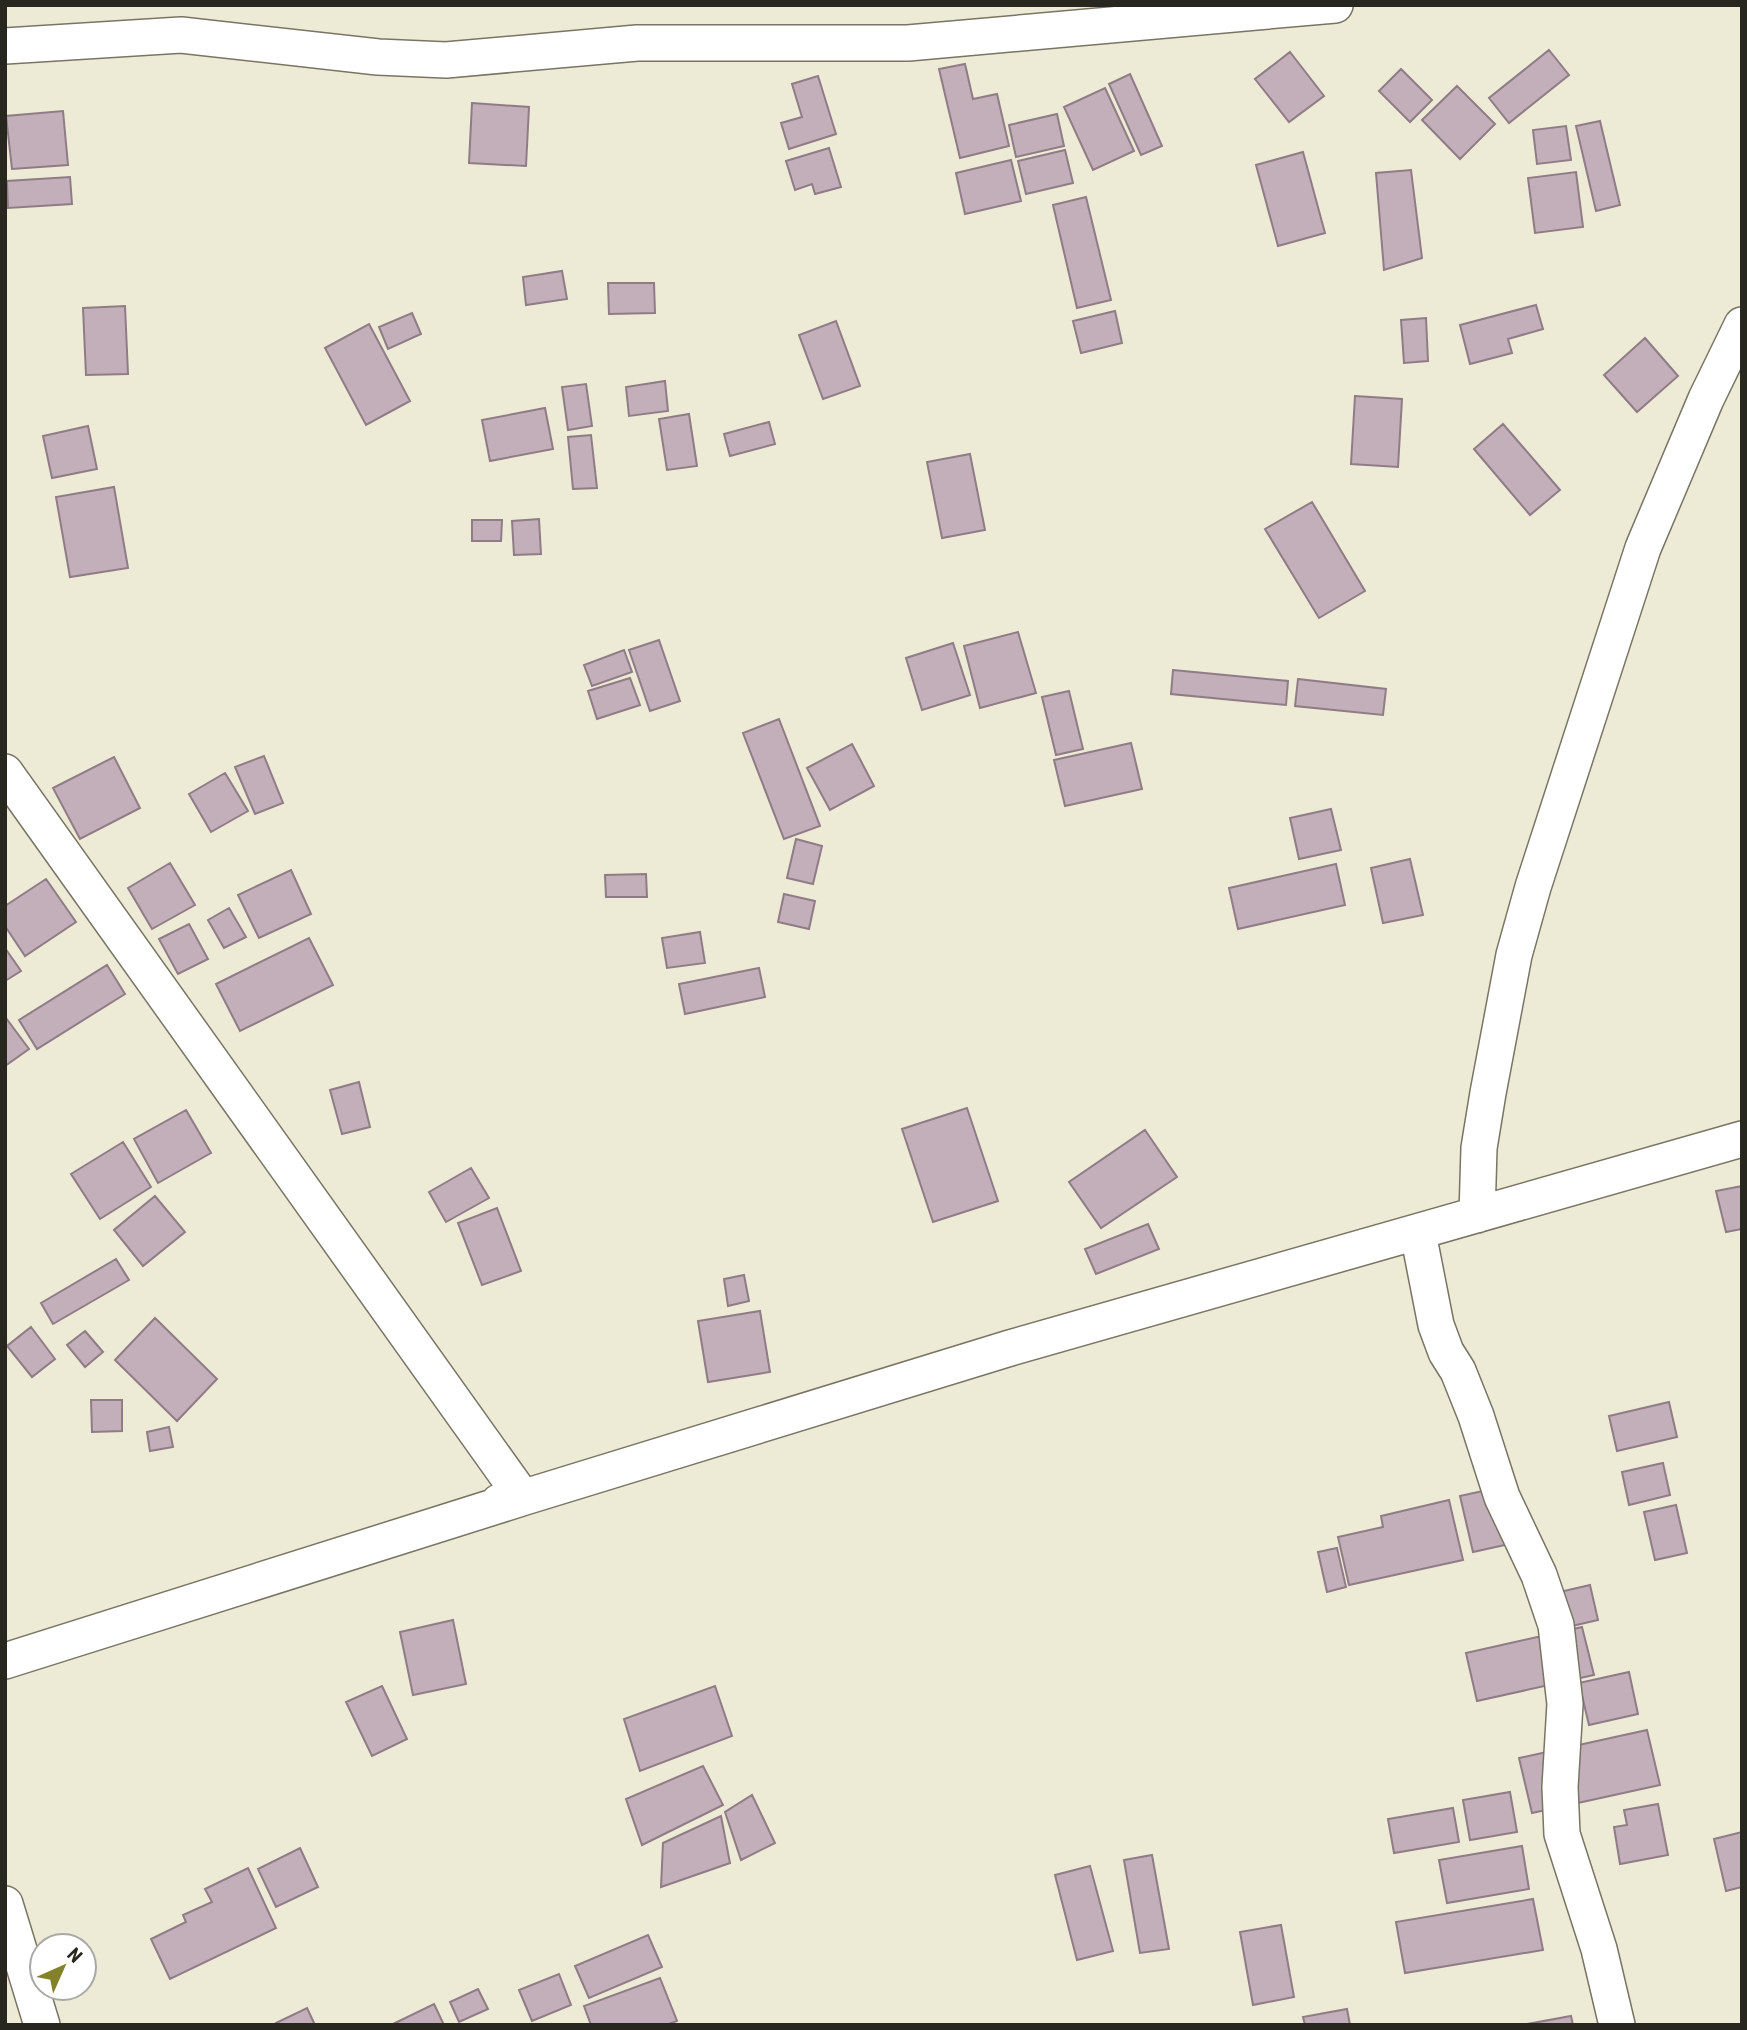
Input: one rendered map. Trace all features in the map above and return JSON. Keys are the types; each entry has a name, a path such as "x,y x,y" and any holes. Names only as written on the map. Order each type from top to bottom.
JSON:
{"street":[{"path":"5,46 181,35 378,57 446,60 637,43 908,43 1335,5"},
{"path":"1477,1216 1479,1148 1488,1093 1514,955 1533,887 1643,548 1706,399 1742,324"},
{"path":"5,772 520,1495 5,1660"},
{"path":"5,1660 1010,1348 1742,1139"},
{"path":"1418,1233 1436,1325 1476,1416 1502,1497 1539,1575 1556,1625 1565,1704 1560,1787 1562,1834 1599,1950 1617,2025"},
{"path":"5,1904 42,2025"}],"building":[{"path":"1549,50 1569,75 1509,123 1489,98"},
{"path":"1290,52 1324,96 1289,122 1255,79"},
{"path":"965,64 973,99 997,94 1009,146 960,158 939,69"},
{"path":"1401,69 1432,100 1410,122 1379,91"},
{"path":"1130,74 1162,146 1141,155 1109,84"},
{"path":"818,76 836,134 789,149 781,123 802,117 792,84"},
{"path":"1457,86 1495,124 1460,159 1422,120"},
{"path":"1105,88 1134,151 1093,170 1064,107"},
{"path":"472,103 529,107 526,166 469,163"},
{"path":"63,111 68,165 12,169 6,116"},
{"path":"1057,114 1064,146 1016,157 1009,125"},
{"path":"1600,121 1620,205 1596,211 1576,126"},
{"path":"1566,126 1571,160 1537,164 1533,130"},
{"path":"829,148 841,187 815,194 812,184 795,190 786,161"},
{"path":"1065,150 1073,183 1026,194 1018,161"},
{"path":"1303,152 1325,233 1278,246 1256,165"},
{"path":"1011,160 1021,201 965,214 956,173"},
{"path":"1411,170 1422,258 1384,270 1376,173"},
{"path":"1576,172 1583,227 1535,233 1528,178"},
{"path":"70,177 72,204 8,208 7,181"},
{"path":"1086,197 1111,300 1077,308 1053,205"},
{"path":"562,271 567,299 526,305 523,277"},
{"path":"608,283 654,283 655,313 609,314"},
{"path":"1536,305 1543,329 1508,339 1512,353 1470,364 1460,325"},
{"path":"125,306 128,374 86,375 83,308"},
{"path":"1115,311 1122,343 1081,353 1073,321"},
{"path":"412,313 421,334 388,349 379,327"},
{"path":"1426,318 1428,361 1404,363 1401,320"},
{"path":"836,321 860,386 823,399 799,335"},
{"path":"369,324 410,401 366,425 325,348"},
{"path":"1645,338 1678,376 1637,412 1604,375"},
{"path":"665,381 668,411 629,416 626,387"},
{"path":"586,384 592,426 568,430 562,387"},
{"path":"1355,396 1402,399 1398,467 1351,464"},
{"path":"545,408 553,449 490,461 482,420"},
{"path":"689,414 697,466 667,470 659,419"},
{"path":"769,422 775,444 730,456 724,434"},
{"path":"1503,424 1560,490 1530,515 1474,449"},
{"path":"88,426 97,469 52,478 43,436"},
{"path":"591,435 597,488 573,489 568,437"},
{"path":"970,454 985,530 942,538 927,462"},
{"path":"114,487 128,568 70,577 56,497"},
{"path":"1312,502 1365,591 1319,618 1265,529"},
{"path":"539,519 541,554 514,555 512,521"},
{"path":"472,520 502,520 501,541 472,541"},
{"path":"1018,632 1036,693 980,708 964,646"},
{"path":"659,640 680,701 650,711 629,650"},
{"path":"953,643 970,695 922,710 906,658"},
{"path":"624,650 632,672 592,686 584,665"},
{"path":"1173,670 1288,681 1286,705 1171,694"},
{"path":"630,678 640,705 597,719 588,691"},
{"path":"1298,679 1386,689 1383,715 1295,706"},
{"path":"1069,691 1083,749 1056,755 1042,697"},
{"path":"779,719 820,826 784,839 743,733"},
{"path":"1131,743 1142,789 1065,806 1054,760"},
{"path":"852,744 874,786 830,810 807,768"},
{"path":"264,756 283,803 255,814 235,767"},
{"path":"114,757 140,808 80,839 53,788"},
{"path":"225,773 248,811 211,832 189,794"},
{"path":"1331,809 1341,850 1299,859 1290,818"},
{"path":"796,839 822,846 813,884 787,878"},
{"path":"1410,859 1423,915 1383,923 1371,868"},
{"path":"170,863 195,905 152,929 128,888"},
{"path":"1336,864 1345,905 1238,929 1229,888"},
{"path":"291,870 311,914 259,938 238,895"},
{"path":"646,874 647,897 606,897 605,875"},
{"path":"46,879 76,922 25,956 5,926 5,906"},
{"path":"784,894 815,901 809,929 778,922"},
{"path":"229,908 246,937 224,948 208,920"},
{"path":"189,924 208,959 178,974 159,939"},
{"path":"700,932 705,963 667,968 662,938"},
{"path":"309,938 333,985 240,1031 216,984"},
{"path":"5,948 21,971 5,981"},
{"path":"107,965 125,994 37,1049 19,1020"},
{"path":"759,968 765,997 685,1014 679,984"},
{"path":"5,1019 29,1049 5,1066"},
{"path":"359,1082 370,1127 342,1134 330,1090"},
{"path":"967,1108 998,1201 933,1222 902,1129"},
{"path":"186,1110 211,1153 158,1183 134,1139"},
{"path":"1145,1130 1177,1177 1101,1228 1069,1182"},
{"path":"123,1142 151,1187 100,1219 71,1174"},
{"path":"471,1168 489,1198 446,1222 429,1192"},
{"path":"1742,1186 1742,1229 1726,1232 1716,1191"},
{"path":"155,1196 185,1232 143,1266 114,1230"},
{"path":"497,1208 521,1271 482,1285 458,1223"},
{"path":"1148,1224 1159,1249 1096,1274 1085,1249"},
{"path":"116,1259 129,1280 53,1324 41,1303"},
{"path":"744,1275 749,1301 728,1306 724,1279"},
{"path":"760,1311 770,1372 708,1382 698,1321"},
{"path":"155,1318 217,1379 177,1421 115,1360"},
{"path":"31,1327 55,1359 32,1377 7,1346"},
{"path":"85,1331 103,1352 85,1367 67,1345"},
{"path":"91,1400 122,1400 122,1431 92,1432"},
{"path":"1669,1402 1677,1437 1617,1451 1609,1416"},
{"path":"169,1427 173,1447 150,1451 147,1432"},
{"path":"1663,1463 1670,1495 1629,1505 1622,1472"},
{"path":"1510,1485 1523,1541 1473,1552 1460,1496"},
{"path":"1449,1500 1463,1560 1349,1585 1338,1537 1383,1527 1381,1516"},
{"path":"1676,1505 1687,1553 1655,1560 1644,1512"},
{"path":"1337,1548 1346,1587 1327,1592 1318,1552"},
{"path":"1590,1585 1598,1620 1546,1632 1538,1597"},
{"path":"453,1620 466,1684 413,1695 400,1632"},
{"path":"1582,1627 1594,1675 1477,1701 1466,1653"},
{"path":"1629,1672 1638,1714 1589,1725 1579,1683"},
{"path":"382,1686 407,1739 372,1756 346,1702"},
{"path":"715,1686 732,1736 640,1771 624,1719"},
{"path":"1647,1730 1660,1785 1532,1813 1519,1758"},
{"path":"703,1766 723,1805 642,1845 626,1799"},
{"path":"1510,1792 1517,1832 1470,1840 1463,1800"},
{"path":"752,1795 775,1843 741,1860 725,1812"},
{"path":"1658,1804 1668,1855 1620,1864 1614,1827 1627,1825 1624,1810"},
{"path":"1453,1808 1459,1842 1394,1853 1388,1819"},
{"path":"721,1816 730,1863 661,1887 663,1843"},
{"path":"1742,1832 1742,1887 1726,1891 1714,1839"},
{"path":"1522,1846 1529,1889 1447,1903 1439,1860"},
{"path":"300,1848 318,1887 276,1907 258,1869"},
{"path":"1152,1855 1169,1949 1140,1953 1124,1860"},
{"path":"1090,1866 1113,1951 1077,1960 1055,1875"},
{"path":"248,1868 276,1928 170,1979 151,1939 186,1922 183,1915 212,1902 205,1889"},
{"path":"1533,1899 1543,1950 1405,1973 1396,1922"},
{"path":"1281,1925 1294,1997 1253,2005 1240,1932"},
{"path":"648,1935 662,1967 589,1998 575,1966"},
{"path":"559,1974 571,2005 532,2021 519,1990"},
{"path":"660,1978 677,2021 666,2025 591,2025 584,2006"},
{"path":"478,1989 488,2009 459,2022 450,2002"},
{"path":"434,2004 444,2025 391,2025"},
{"path":"307,2008 315,2025 277,2025 276,2023"},
{"path":"1347,2009 1350,2025 1305,2025 1303,2017"},
{"path":"1571,2016 1573,2025 1522,2025"}]}
